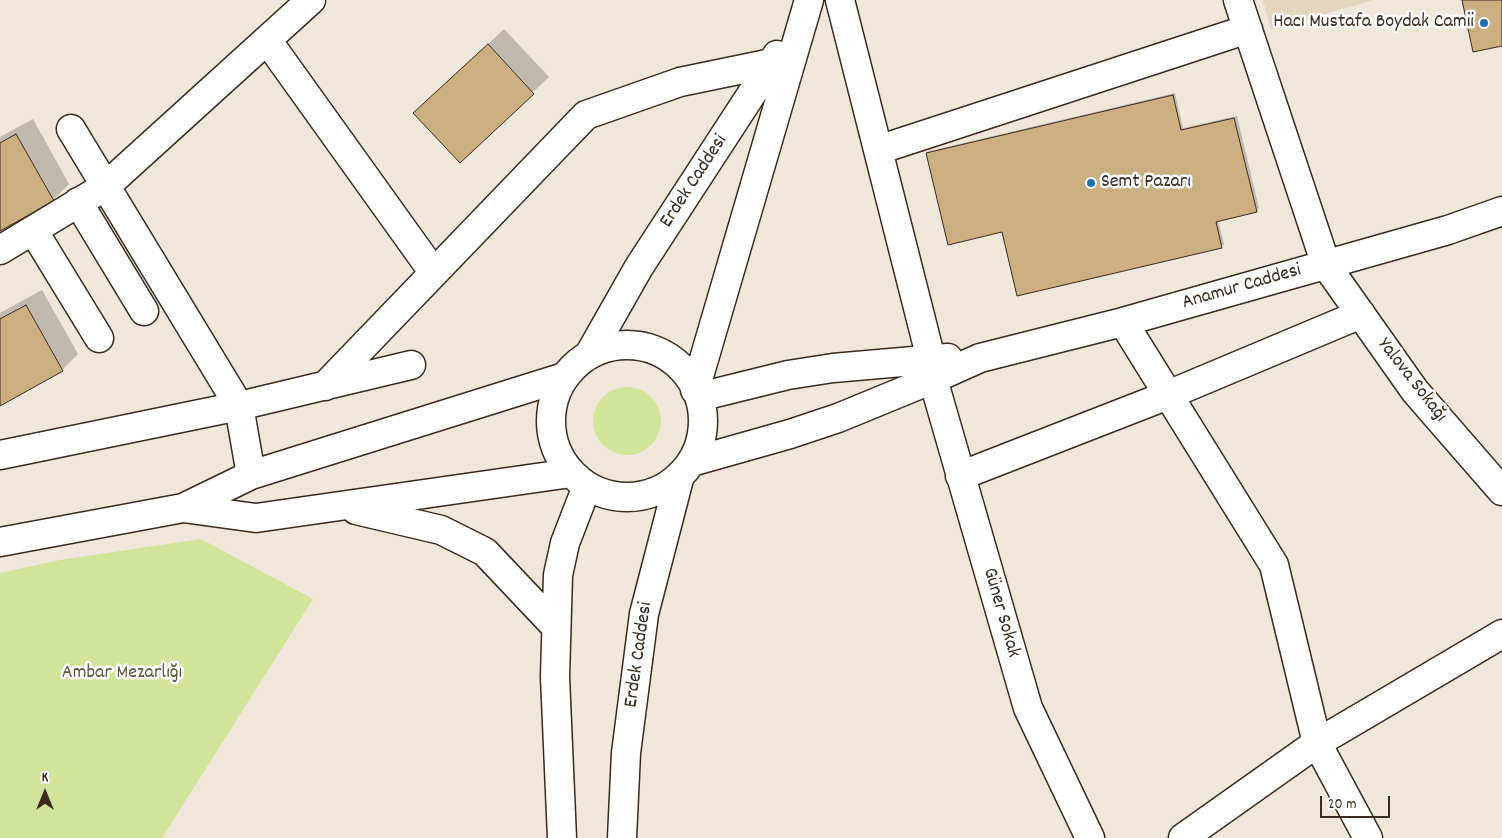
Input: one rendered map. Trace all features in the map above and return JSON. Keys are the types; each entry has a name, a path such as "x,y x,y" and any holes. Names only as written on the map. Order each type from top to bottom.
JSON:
{"street":[{"path":"0,250 106,186 311,0"},
{"name":"Güner Sokak","path":"840,0 960,476 1028,708 1090,838"},
{"name":"Yalova Sokağı","path":"1238,0 1326,265 1415,392 1502,491"},
{"name":"Erdek Caddesi","path":"590,355 639,267 807,6"},
{"name":"Erdek Caddesi","path":"697,394 807,6"},
{"path":"878,150 1248,29"},
{"path":"267,40 434,273"},
{"path":"325,386 586,115 680,82 772,63"},
{"path":"71,129 239,406 251,475"},
{"path":"78,202 144,311"},
{"name":"Anamur Caddesi","path":"697,394 797,374 882,362 932,369 1123,322 1448,230 1502,211"},
{"path":"33,230 99,338"},
{"path":"960,476 1168,395 1361,314"},
{"path":"1123,322 1274,565 1317,743 1368,838"},
{"path":"686,468 698,447 702,430 702,414 697,394 682,369 654,350 638,346 621,346 605,348 590,355 564,377 554,400 550,426 560,459 579,479 600,492 628,497 657,491 686,468 790,434 932,369"},
{"path":"0,454 239,406 411,365"},
{"path":"0,542 183,508 251,475 564,377"},
{"name":"Erdek Caddesi","path":"622,838 626,754 644,614 686,468"},
{"path":"183,508 256,518 338,506 579,479"},
{"path":"562,838 555,677 555,626 558,575 579,479"},
{"path":"338,506 441,530 486,552 555,626"},
{"path":"1183,838 1317,743 1502,634"}],"shaded area":[{"path":"1263,0 1373,0 1271,30"}],"green space":[{"path":"627,387 640,390 651,397 658,408 661,421 658,434 651,445 640,452 627,455 614,452 603,445 596,434 593,421 596,408 603,397 614,390"},
{"name":"Ambar Mezarlığı","path":"201,539 313,599 162,838 0,838 0,573 60,560"}],"building":[{"name":"Hacı Mustafa Boydak Camii","path":"1462,0 1502,0 1502,46 1473,52"},
{"path":"488,44 534,94 460,163 413,113"},
{"name":"Semt Pazarı","path":"1173,95 1181,130 1234,118 1257,212 1216,222 1222,248 1017,296 1002,232 948,245 926,153"},
{"path":"16,134 54,201 0,231 0,143"},
{"path":"26,305 63,371 0,406 0,319"}],"place":[{"name":"Hacı Mustafa Boydak Camii","path":"1484,23"},
{"name":"Semt Pazarı","path":"1091,183"}]}
